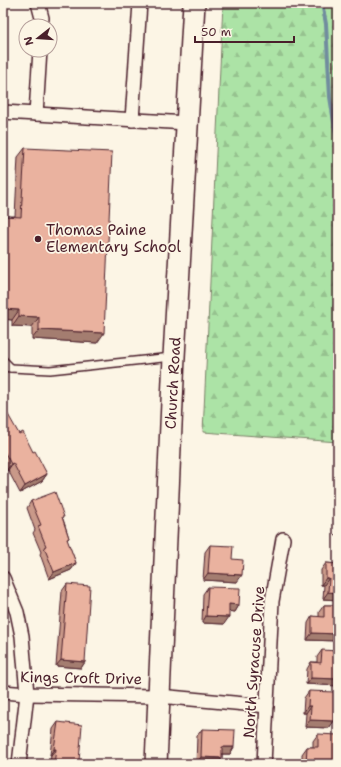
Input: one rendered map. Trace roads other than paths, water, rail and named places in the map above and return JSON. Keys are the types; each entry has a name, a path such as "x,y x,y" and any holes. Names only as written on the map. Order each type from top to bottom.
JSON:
{"main road":[{"name":"Church Road","path":"156,764 174,356 194,3"}],"street":[{"path":"38,3 42,18"},
{"path":"132,120 140,3"},
{"path":"36,114 40,58"},
{"path":"3,112 187,123"},
{"name":"North Syracuse Drive","path":"264,764 272,601 284,539"},
{"path":"3,578 17,612 21,630 27,694 19,764"},
{"name":"Kings Croft Drive","path":"3,692 27,694 159,696 267,706"}],"lane":[{"path":"3,367 50,370 174,356"},
{"path":"3,360 11,368"}],"waterway":[{"path":"322,3 326,24 330,97 337,141 338,177"}],"place":[{"name":"Thomas Paine Elementary School","path":"38,239"}]}
